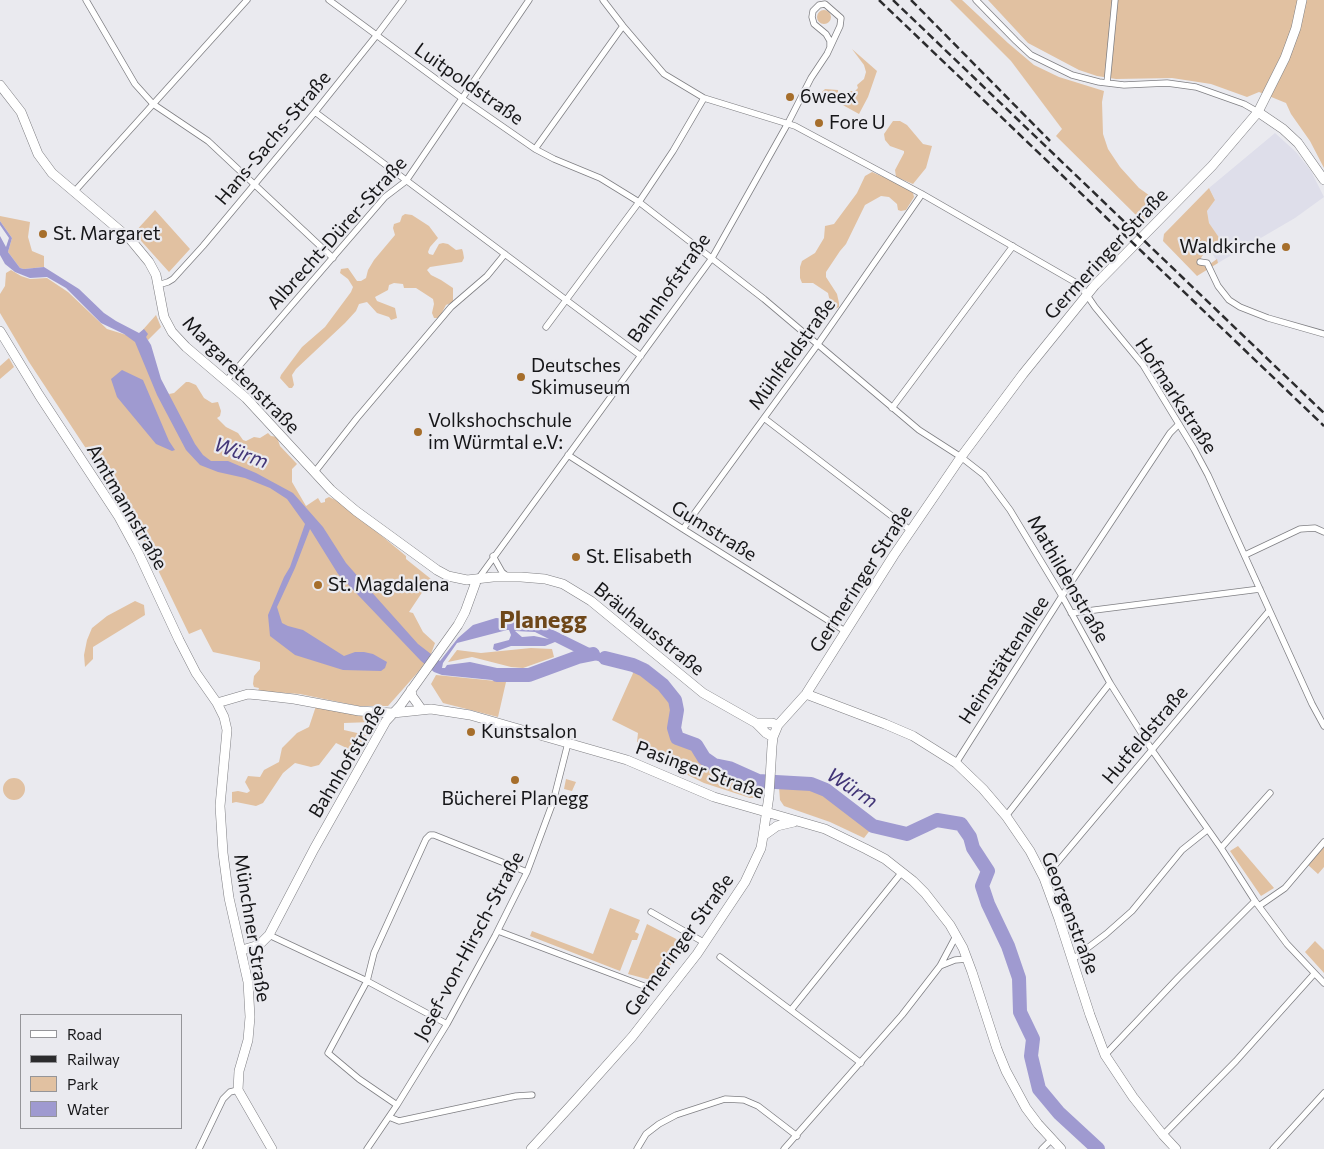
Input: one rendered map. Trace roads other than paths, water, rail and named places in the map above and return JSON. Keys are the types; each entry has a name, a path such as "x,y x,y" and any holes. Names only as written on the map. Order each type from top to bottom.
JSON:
{"main road":[{"name":"Germeringer Straße","path":"531,1149 632,1037 705,942 745,882 761,848 767,812 773,736 778,725 806,694 910,530 961,457 1023,374 1086,295 1212,166 1258,112 1285,58 1296,28 1302,0"},
{"name":"Margaretenstraße","path":"0,85 21,112 31,140 47,168 130,238 149,262 156,275 161,307 172,332 186,348 227,380 246,398 313,472"},
{"path":"1258,112 1283,128 1298,143 1324,180"},
{"name":"Amtmannstraße","path":"0,331 39,395 119,517 138,552 187,657 218,704"},
{"name":"Bräuhausstraße","path":"313,472 356,511 437,570 459,579 508,577 545,579 563,584 591,602 703,693 756,723 766,733 773,736"},
{"name":"Bahnhofstraße","path":"242,950 259,945 268,935 386,721 394,713 458,625 465,612 477,579"},
{"path":"411,690 412,696 422,710"},
{"name":"Pasinger Straße","path":"218,704 248,694 294,699 359,711 394,713 441,710 470,715 627,760 714,797 825,830 847,839 884,859 902,872 939,909 956,936 967,959 1006,1071 1026,1108 1051,1140 1061,1149"},
{"name":"Georgenstraße","path":"806,694 913,736 956,763 983,789 1006,816 1030,851 1044,878 1105,1055 1133,1096 1176,1149"},
{"name":"Münchner Straße","path":"218,704 227,730 220,806 223,853 229,898 248,982 250,1017 248,1040 239,1071 238,1090"},
{"name":"Bräuhausstraße","path":"756,723 778,725"},
{"path":"763,836 778,826 798,822"},
{"path":"238,1090 272,1149"}],"street":[{"path":"74,192 247,0"},
{"name":"Luitpoldstraße","path":"329,0 463,99 535,149 554,160 600,178 639,202"},
{"name":"Hans-Sachs-Straße","path":"158,285 173,279 315,112 403,0"},
{"name":"Albrecht-Dürer-Straße","path":"227,380 385,197 406,181 529,0"},
{"name":"Hofmarkstraße","path":"603,0 664,74 704,98 788,123 922,194 1080,285 1143,365 1208,475 1269,611 1324,726"},
{"path":"976,0 1031,55 1072,75 1124,85 1167,84 1196,86 1244,104 1258,112"},
{"path":"1107,83 1115,0"},
{"path":"89,1 135,84 153,104 208,141 333,258"},
{"name":"Bahnhofstraße","path":"477,579 712,258 830,47 840,26 841,18 825,4 819,5 813,10 812,17 814,24 826,34 830,41 830,47"},
{"path":"535,149 623,26"},
{"path":"546,327 639,202 673,151 704,98"},
{"path":"315,112 641,356"},
{"name":"Mühlfeldstraße","path":"683,529 818,344 922,194"},
{"name":"Mathildenstraße","path":"639,202 818,344 919,430 961,457 984,475 1007,506 1062,596 1110,683 1152,750 1221,848 1257,904 1287,944 1324,983"},
{"path":"892,408 1013,246"},
{"path":"313,472 451,307 487,276 505,254"},
{"path":"1200,262 1207,264 1218,286 1229,300 1240,307 1259,315 1324,334"},
{"path":"764,418 910,530"},
{"name":"Heimstättenallee","path":"956,763 1062,596 1170,433 1179,424"},
{"name":"Gumstraße","path":"568,455 846,631"},
{"path":"1245,555 1300,528 1315,528 1324,532"},
{"path":"493,556 502,572 508,577"},
{"path":"1071,613 1260,589"},
{"name":"Hutfeldstraße","path":"1044,878 1269,611"},
{"path":"1006,816 1110,683"},
{"name":"Josef-von-Hirsch-Straße","path":"367,1149 390,1117 447,1024 498,931 527,872 552,802 568,743"},
{"path":"1221,848 1270,793"},
{"path":"1073,959 1106,934 1132,910 1182,850 1207,830"},
{"path":"397,1105 359,1079 328,1053 367,981 374,953 426,839 430,835 441,838 527,872"},
{"path":"1105,1055 1178,978 1257,904 1285,888 1324,842"},
{"path":"791,1010 902,872"},
{"path":"651,912 705,942"},
{"path":"498,931 639,985 654,987"},
{"path":"268,935 367,981 447,1024"},
{"path":"784,1149 902,1015 940,966 956,936"},
{"path":"720,957 861,1063"},
{"path":"940,966 955,960 967,959"},
{"path":"1163,1135 1236,1061 1314,974"},
{"path":"199,1149 223,1099 230,1092 238,1090"},
{"path":"1273,1149 1324,1093"},
{"path":"390,1117 399,1121 516,1096 532,1095"},
{"path":"637,1149 646,1134 659,1124 725,1099 744,1100 758,1106 797,1136"},
{"path":"1042,1149 1051,1140"}],"water":[{"path":"0,221 12,238 8,252 20,268 44,267 79,289 104,313 116,321 139,333 144,329 148,334 146,337 151,345 161,379 195,444 203,455 211,461 228,461 256,473 293,493 323,527 346,563 418,644 440,661 458,638 473,625 496,618 535,621 602,654 617,658 623,663 616,666 587,658 555,642 545,646 511,646 497,651 493,649 494,644 509,640 511,635 509,630 507,630 457,643 443,663 442,668 445,668 447,665 470,662 515,672 512,682 442,675 434,672 421,661 338,574 310,529 277,607 282,623 303,630 344,656 355,652 364,652 373,654 387,662 385,668 381,671 343,670 295,655 270,636 268,615 290,567 305,524 287,499 270,488 245,478 218,472 200,465 186,450 157,395 135,342 124,334 101,323 66,288 47,277 30,278 15,272 5,264 0,255 0,236 6,247 9,238 0,225","holes":["515,631 535,632 549,639 534,636 522,637"]},
{"path":"122,370 143,380 169,441 175,450 172,451 156,444 117,397 111,379"}],"waterway":[{"name":"Würm","path":"497,675 529,675 578,657 593,654"},
{"name":"Würm","path":"605,658 633,665 644,670 663,685 675,700 677,710 674,728 677,738 696,745 704,758 714,765 729,768 758,781 811,784 826,790 873,826 907,834 937,820 961,824 970,837 973,848 988,871 982,886 988,904 1008,946 1019,978 1020,1012 1033,1039 1031,1056 1039,1089 1059,1113 1098,1149"}],"railway":[{"path":"879,0 1324,426"},
{"path":"893,0 1324,413"},
{"path":"911,0 1050,141"}],"place":[{"name":"6weex","path":"790,97"},
{"name":"Fore U","path":"819,123"},
{"name":"St. Margaret","path":"43,234"},
{"name":"Waldkirche","path":"1286,247"},
{"name":"Deutsches Skimuseum","path":"521,377"},
{"name":"Volkshochschule im Würmtal e.V:","path":"418,432"},
{"name":"St. Elisabeth","path":"576,557"},
{"name":"St. Magdalena","path":"318,585"},
{"name":"Kunstsalon","path":"471,732"},
{"name":"Bücherei Planegg","path":"515,780"}],"district":[{"name":"Planegg","path":"543,620"}]}
